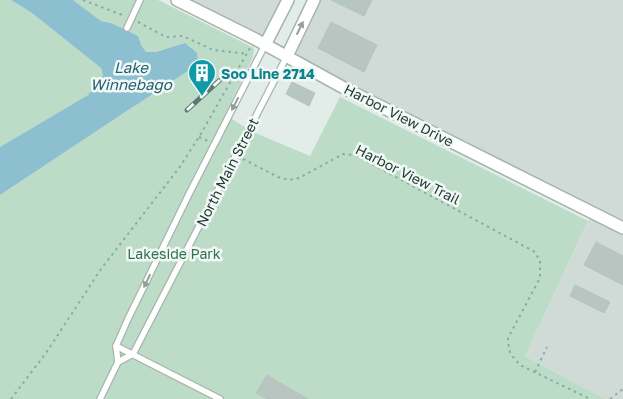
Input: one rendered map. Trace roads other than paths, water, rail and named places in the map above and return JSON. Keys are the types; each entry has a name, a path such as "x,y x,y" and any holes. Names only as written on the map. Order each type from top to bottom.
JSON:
{"street":[{"name":"Harbor View Drive","path":"177,0 287,56 344,88 623,228"},
{"name":"North Main Street","path":"265,45 288,0"},
{"name":"North Main Street","path":"287,56 314,0"}],"lane":[{"path":"127,28 140,0"},
{"name":"North Main Street","path":"116,346 190,192 265,45"},
{"name":"North Main Street","path":"133,354 287,56"},
{"path":"116,346 220,399"},
{"path":"100,399 118,362 116,346"},
{"path":"118,362 133,354"}],"water":[{"name":"Lake Winnebago","path":"11,0 73,0 101,21 111,23 138,36 146,52 156,52 185,43 197,53 198,64 0,195 0,147 88,95 103,76 101,68 32,13"}],"railway":[{"path":"187,110 220,80"}],"place":[{"name":"Soo Line 2714","path":"202,97"}],"park label":[{"name":"Lakeside Park","path":"174,253"}]}
